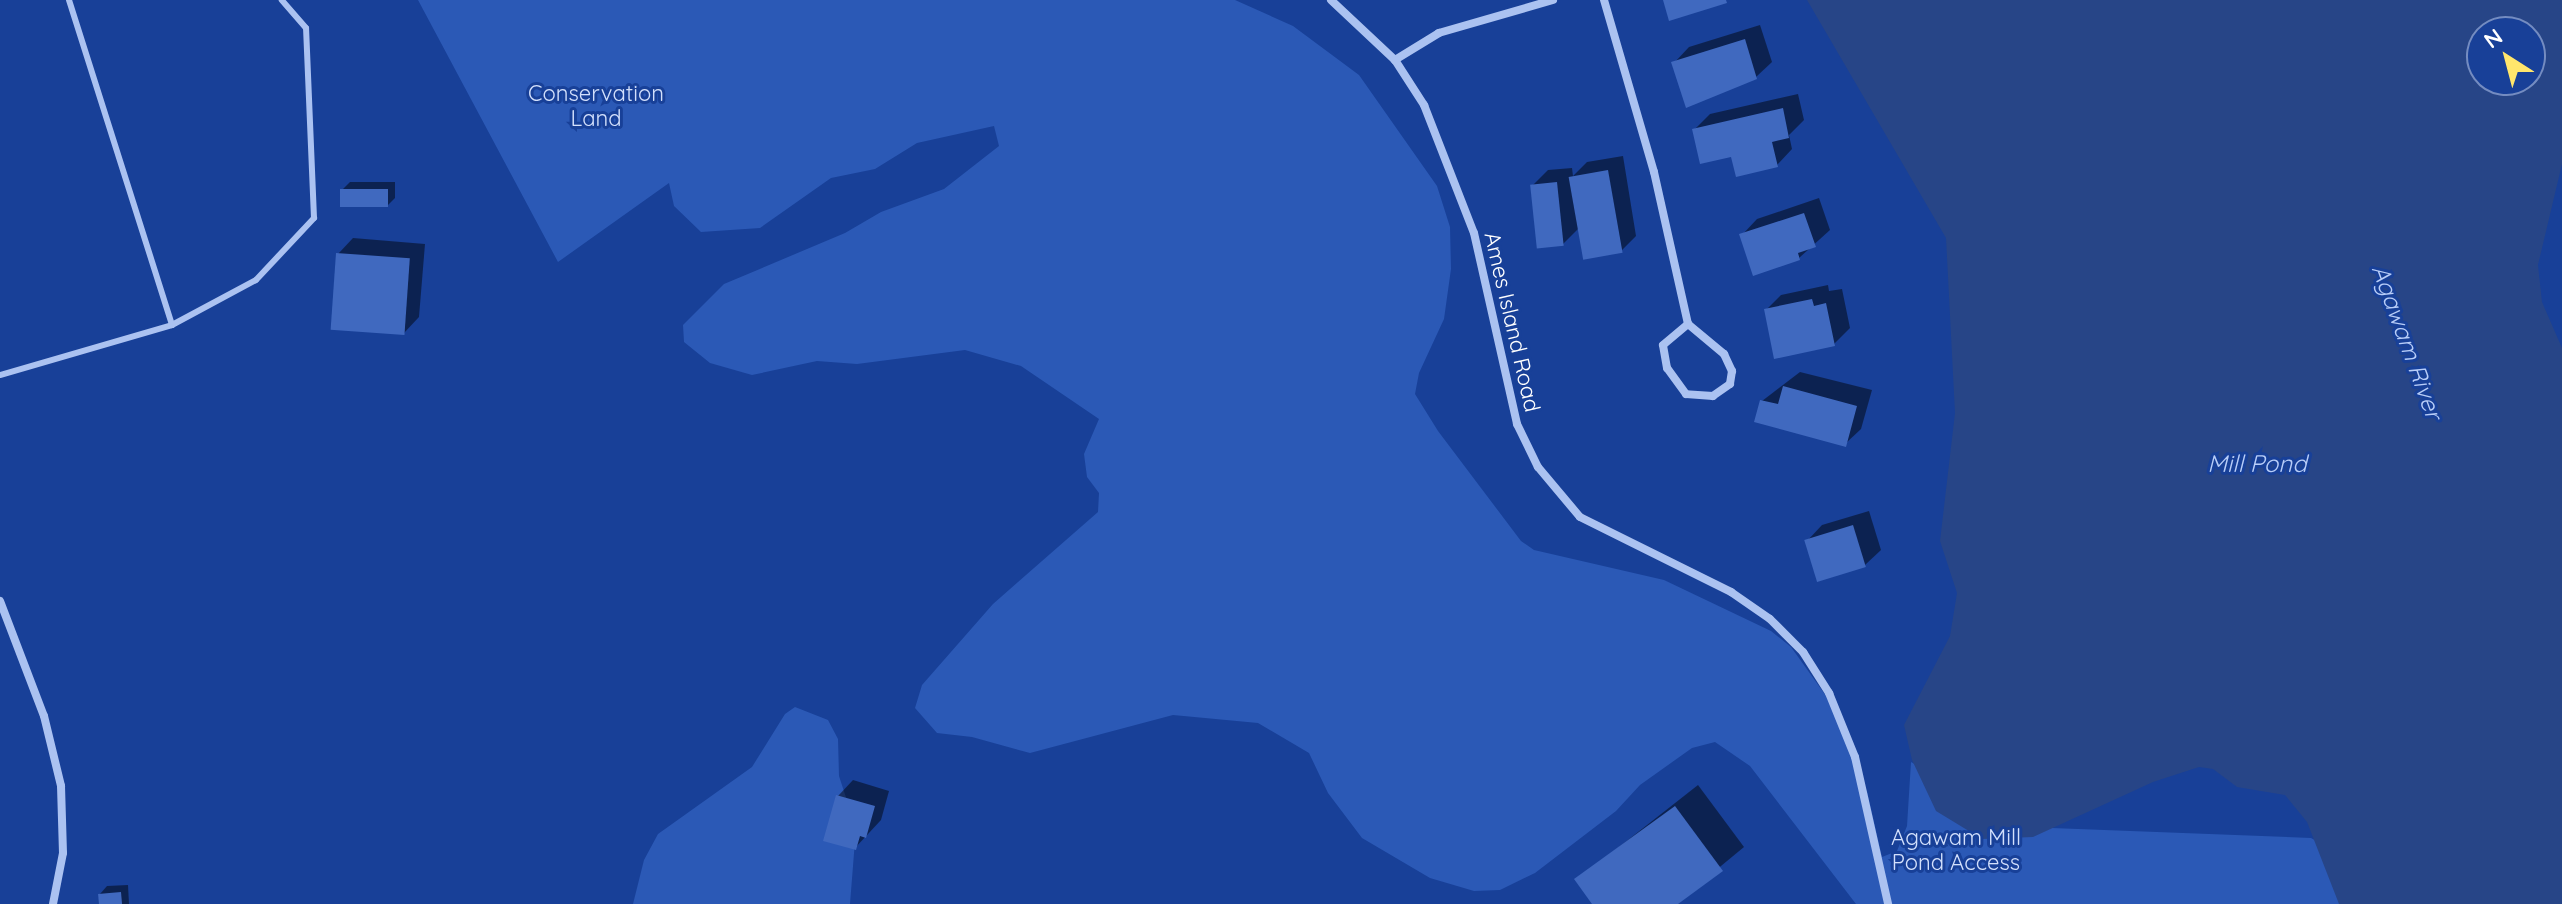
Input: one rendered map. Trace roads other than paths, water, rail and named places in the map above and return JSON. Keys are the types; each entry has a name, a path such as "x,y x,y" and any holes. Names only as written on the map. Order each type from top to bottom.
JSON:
{"street":[{"name":"Ames Island Road","path":"1331,0 1395,60 1424,105 1474,233 1509,401 1538,467 1580,517 1731,592 1770,619 1803,652 1829,693 1855,757 1888,904"},
{"path":"1395,60 1439,33 1553,0"},
{"path":"1604,0 1654,172 1688,324 1724,354 1732,371 1730,384 1713,396 1686,394 1667,368 1663,345 1688,324"},
{"path":"0,601 44,716 61,786 63,853 53,904"}],"lane":[{"path":"69,0 172,325"},
{"path":"0,375 172,325 256,280 314,218 306,28 282,0"}],"water":[{"name":"Mill Pond","path":"1807,0 2562,0 2562,164 2538,265 2542,302 2562,348 2562,904 2339,904 2307,822 2285,795 2237,787 2213,769 2199,767 2153,782 2033,837 1982,839 1936,811 1912,760 1904,725 1950,636 1957,593 1940,541 1955,413 1946,238"}],"park label":[{"name":"Conservation Land","path":"596,106"},
{"name":"Agawam Mill Pond Access","path":"1956,850"}],"water label":[{"name":"Agawam River","path":"2407,342"}]}
